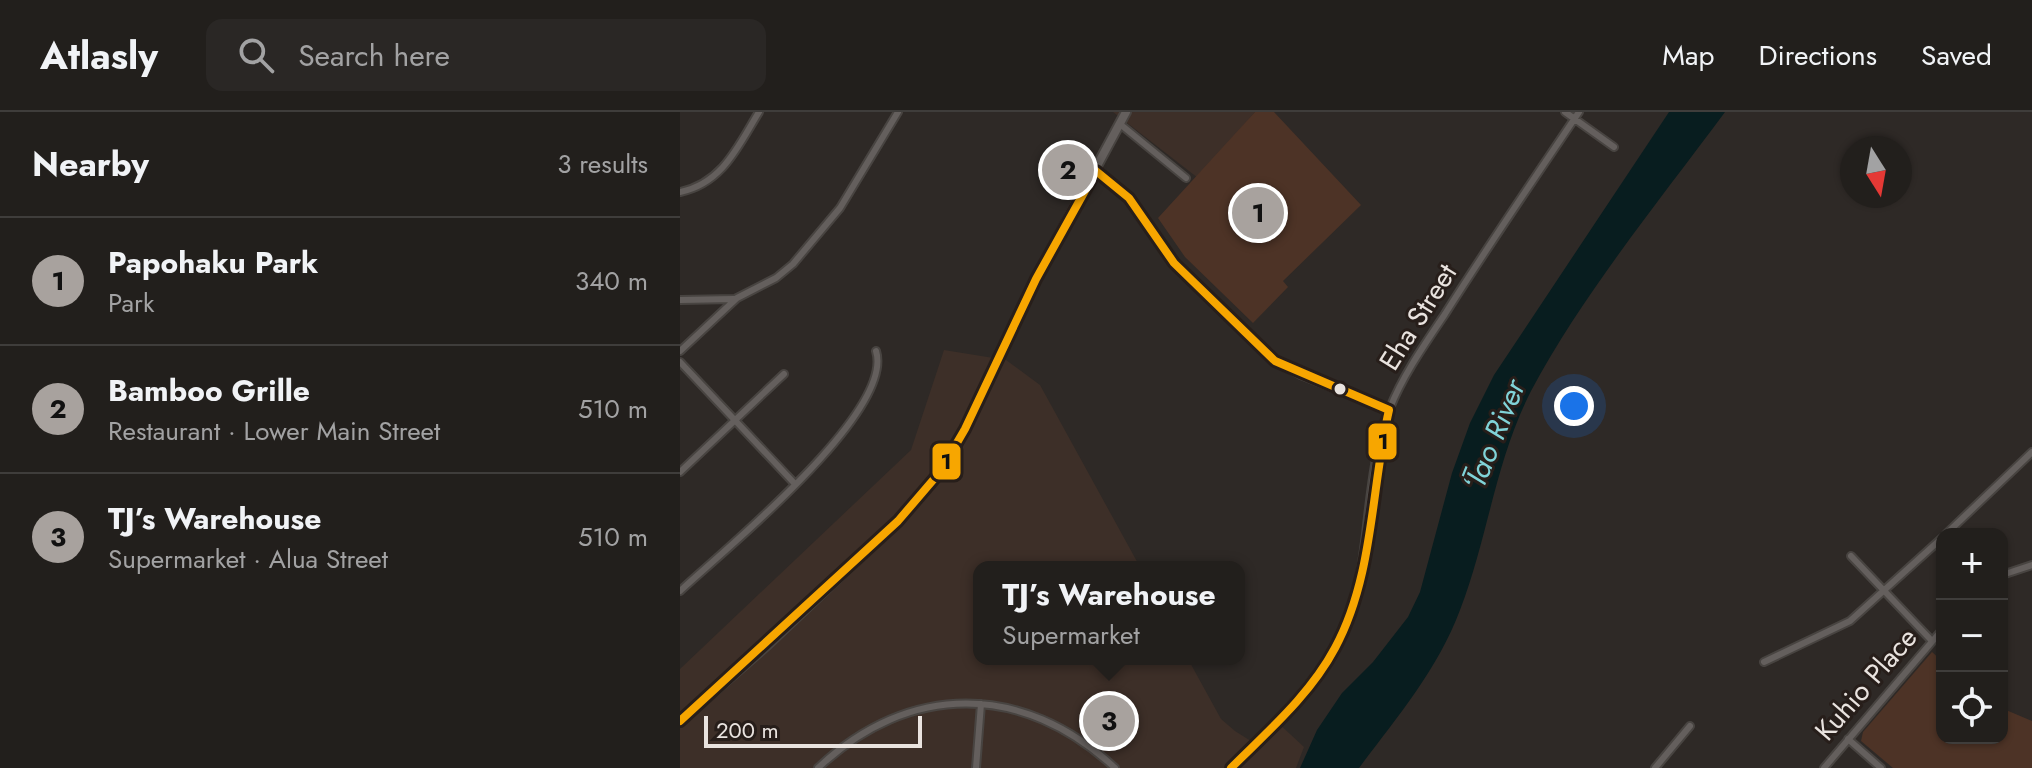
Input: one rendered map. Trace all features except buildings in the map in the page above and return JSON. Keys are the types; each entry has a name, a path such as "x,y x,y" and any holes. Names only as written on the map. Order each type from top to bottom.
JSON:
{"street":[{"path":"680,192 701,186 719,174 759,112"},
{"path":"680,351 737,298 776,278 822,232 856,185 898,112"},
{"path":"680,721 887,531 940,472 965,429 1036,279 1126,112"},
{"path":"1565,112 1576,115 1614,147"},
{"name":"Eha Street","path":"1231,768 1308,687 1343,633 1359,583 1380,444 1389,410 1403,380 1477,263 1576,115"},
{"path":"1120,124 1186,178"},
{"path":"1096,171 1129,198 1174,263 1275,361 1301,375 1389,410"},
{"path":"680,300 705,302 737,298"},
{"path":"705,302 712,319"},
{"path":"680,591 825,457 844,433 876,374 876,351"},
{"path":"680,362 795,484"},
{"path":"680,472 784,374"},
{"path":"1952,528 2032,452"},
{"path":"1764,662 1836,630 1885,591 1936,543"},
{"path":"1851,556 1932,641"},
{"path":"2008,573 2032,565"},
{"name":"Kuhio Place","path":"1824,768 1936,637"},
{"path":"818,768 857,734 900,713 940,704 1009,708 1048,721 1079,738 1115,768"},
{"path":"976,768 981,704"},
{"path":"1655,768 1690,726"},
{"path":"1848,739 1881,768"}],"shaded area":[{"path":"1113,112 1255,112 1198,178"},
{"path":"1255,112 1274,112 1361,205 1283,281 1288,287 1253,323 1185,257 1158,218"},
{"path":"944,350 1006,360 1040,385 1137,561 973,561 973,665 1191,665 1221,719 1235,731 1254,743 1276,721 1304,747 1296,768 680,768 680,669 911,450"},
{"path":"1932,652 1936,656 1936,744 2008,744 2008,711 2032,721 2032,768 1893,768 1861,741 1863,732"}],"water":[{"name":"ʻĪao River","path":"1669,112 1725,112 1598,284 1531,391 1500,472 1470,583 1440,653 1415,693 1359,768 1300,768 1317,730 1342,693 1373,662 1408,617 1420,592 1452,473 1470,423 1494,375"}],"transit line":[{"name":"1","path":"680,721 898,521 940,472 965,429 1036,279 1096,171 1129,198 1174,263 1275,361 1389,410 1364,562 1348,620 1335,648 1313,681 1288,712 1231,768"}],"place":[{"name":"Bamboo Grille","path":"1068,170"},
{"name":"Papohaku Park","path":"1258,213"},
{"name":"TJ’s Warehouse","path":"1109,721"}]}
